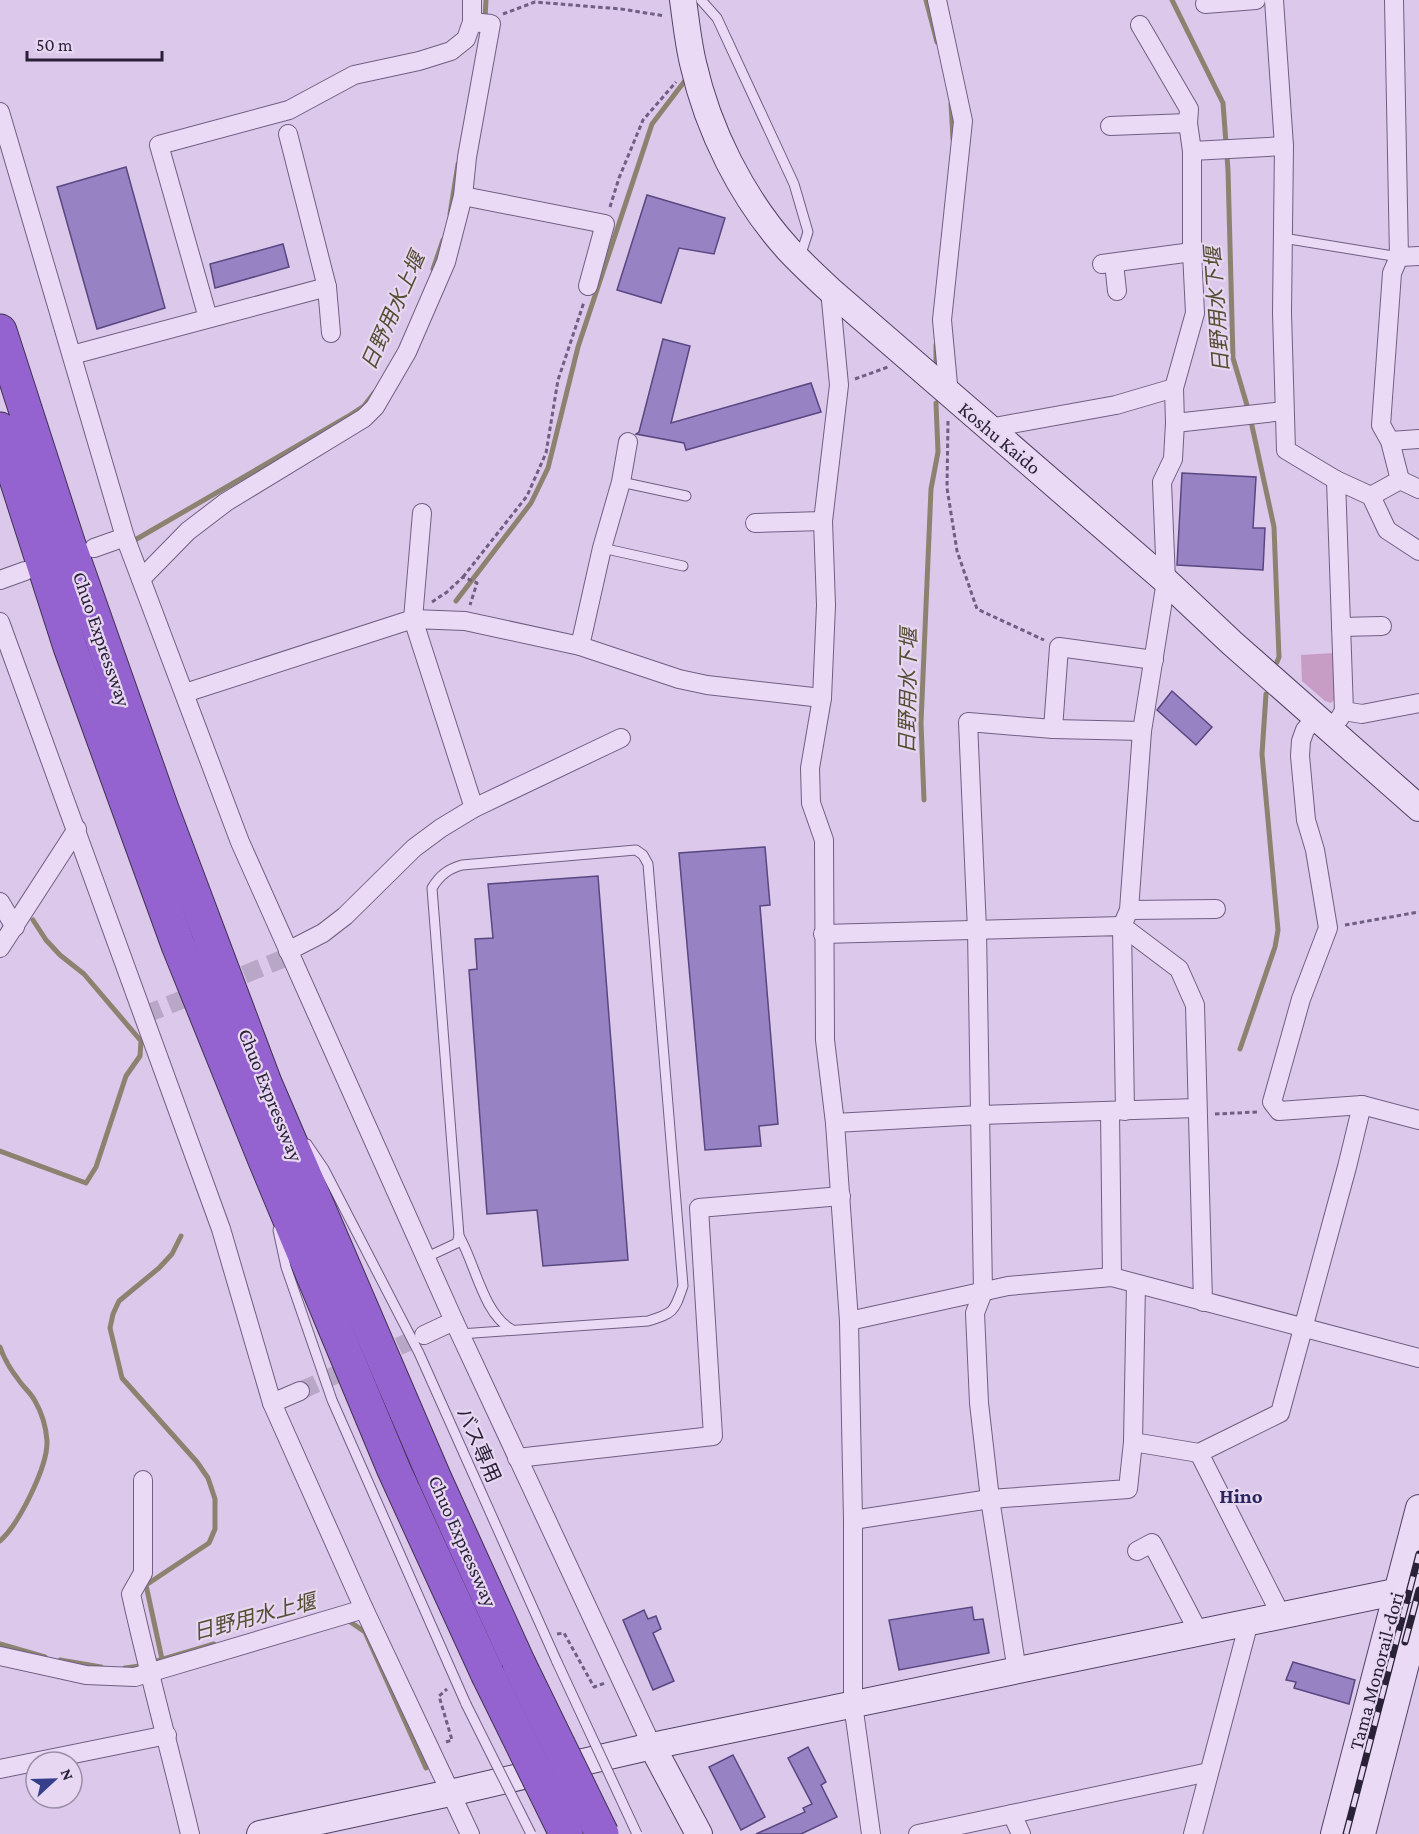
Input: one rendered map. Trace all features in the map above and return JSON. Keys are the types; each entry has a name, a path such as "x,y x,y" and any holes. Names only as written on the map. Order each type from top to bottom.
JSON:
{"highway":[{"name":"Chuo Expressway","path":"0,331 68,542 154,787 265,1083 435,1479 519,1664 602,1834"},
{"name":"Chuo Expressway","path":"0,429 70,647 178,945 394,1470 487,1673 566,1834"}],"main road":[{"name":"Koshu Kaido","path":"690,5 693,62 714,129 739,180 763,218 799,260 949,395 1330,720 1419,808"},
{"name":"Tama Monorail-dori","path":"1334,1834 1408,1589 1419,1508"},
{"path":"260,1834 313,1828 450,1793 652,1746 1408,1589"},
{"name":"Tama Monorail-dori","path":"1362,1834 1419,1613"},
{"path":"652,1746 699,1834"}],"street":[{"path":"141,579 188,531 226,502 364,418 375,407 407,352 446,262 463,196 482,23 472,0"},
{"path":"937,0 963,121 942,320 949,395"},
{"path":"1204,4 1256,0"},
{"path":"1274,0 1284,146 1282,313 1286,450 1336,480 1371,496 1387,530 1419,551"},
{"path":"1394,0 1399,257 1392,273 1382,425 1390,441 1400,480"},
{"path":"208,318 159,145 289,110 354,75 419,61 451,51 482,23"},
{"path":"1112,1276 1125,918 1142,731 1166,581 1162,482 1173,459 1174,388 1195,313 1189,109 1140,25"},
{"path":"0,112 125,537 240,842 425,1258 652,1746"},
{"path":"1110,126 1188,123"},
{"path":"288,134 327,287 331,333"},
{"path":"1192,151 1284,146"},
{"path":"463,196 605,224 588,286"},
{"path":"1117,291 1108,263 1192,252"},
{"path":"1399,257 1419,256"},
{"path":"72,355 327,287"},
{"path":"830,290 839,385 823,521 826,605 822,698 810,768 811,803 824,840 825,1040 835,1123 849,1321 853,1520 853,1704 871,1834"},
{"path":"989,428 1116,405 1174,388"},
{"path":"1175,423 1284,411"},
{"path":"1390,441 1419,439"},
{"path":"580,646 602,548 621,482 628,442"},
{"path":"1330,720 1341,627 1336,480"},
{"path":"1400,480 1419,489"},
{"path":"1371,496 1400,480"},
{"path":"423,513 412,619 474,808"},
{"path":"755,523 823,521"},
{"path":"94,548 125,537"},
{"path":"0,580 25,571"},
{"path":"185,693 412,619 465,621 580,646 679,680 822,698"},
{"path":"0,622 221,1229 272,1403 349,1613 430,1750 470,1834"},
{"path":"1341,627 1382,626"},
{"path":"1053,729 1059,647 1154,660"},
{"path":"1419,703 1330,720 1305,730 1301,741 1300,756 1306,820 1315,850 1328,928 1301,999 1272,1102 1279,1111 1362,1105 1419,1120"},
{"path":"1017,1671 990,1499 979,1404 975,1313 983,1292 977,930 968,722 1053,729 1142,731"},
{"path":"288,951 330,927 345,915 414,848 441,828 474,808 621,738"},
{"path":"0,948 77,829"},
{"path":"0,902 15,927"},
{"path":"823,934 977,930 1216,909"},
{"path":"1125,918 1179,969 1195,1005 1203,1302"},
{"path":"1133,1442 1199,1454 1280,1413 1362,1105"},
{"path":"835,1123 980,1115 1117,1111 1197,1112"},
{"path":"517,1458 713,1436 699,1208 841,1196"},
{"path":"849,1321 1008,1286 1112,1276 1419,1358"},
{"path":"853,1520 990,1499 1128,1489 1133,1442 1136,1284"},
{"path":"424,1335 457,1328"},
{"path":"272,1403 300,1391"},
{"path":"1199,1454 1281,1615"},
{"path":"144,1480 143,1573 131,1594 147,1667 167,1735 190,1834"},
{"path":"1137,1551 1152,1543 1198,1633"},
{"path":"0,1656 86,1675 135,1677 147,1667 349,1613"},
{"path":"1194,1834 1249,1622"},
{"path":"0,1769 167,1735"},
{"path":"918,1834 1209,1772"},
{"path":"1012,1814 1021,1834"}],"lane":[{"path":"690,5 717,18 794,184 808,232 799,260"},
{"path":"1283,238 1399,257"},
{"path":"621,482 686,496"},
{"path":"602,548 683,566"},
{"path":"425,1258 457,1243 459,1236 432,888 448,869 462,865 636,850 643,855 648,864 683,1286 678,1303 669,1315 648,1321 513,1329 457,1328"},
{"name":"バス専用","path":"265,1083 324,1169 419,1353 544,1636 637,1834"},
{"path":"264,1158 275,1213"},
{"path":"277,1224 286,1267 332,1400 455,1682 531,1834"},
{"path":"459,1236 489,1305 502,1324 513,1329"}],"path":[{"path":"482,23 535,2 621,9 660,16 690,5"},
{"path":"605,224 619,178 643,120 693,62"},
{"path":"412,619 464,578 527,496 546,453 558,380 580,318 588,286"},
{"path":"839,385 909,359"},
{"path":"949,395 947,488 957,551 977,609 1059,647"},
{"path":"464,578 477,584 465,621"},
{"path":"1328,928 1419,912"},
{"path":"1197,1112 1279,1111"},
{"path":"544,1636 564,1633 594,1687 620,1679"},
{"path":"430,1750 452,1740 439,1696 455,1682"}],"shaded area":[{"path":"1333,653 1335,699 1331,703 1325,701 1302,681 1301,655"}],"building":[{"path":"126,167 165,308 97,329 57,187"},
{"path":"647,195 725,218 714,254 679,248 661,303 617,290"},
{"path":"283,244 289,267 215,288 210,264"},
{"path":"663,339 690,346 671,423 811,383 821,412 686,450 684,443 636,434 639,432"},
{"path":"1182,473 1256,477 1253,528 1265,528 1263,570 1177,565"},
{"path":"1172,691 1212,727 1196,745 1157,710"},
{"path":"765,847 770,905 760,906 778,1124 759,1126 761,1146 705,1150 679,853"},
{"path":"598,876 628,1260 543,1266 537,1210 487,1214 469,970 477,969 475,939 493,938 488,884"},
{"path":"972,1607 974,1620 983,1619 989,1653 899,1670 889,1620"},
{"path":"644,1610 648,1619 656,1616 661,1629 653,1633 674,1681 653,1690 623,1620"},
{"path":"1293,1662 1355,1680 1349,1704 1294,1688 1296,1682 1286,1680"},
{"path":"808,1747 826,1782 821,1785 837,1817 801,1834 756,1834 805,1812 803,1808 812,1804 788,1758"},
{"path":"733,1755 765,1817 741,1830 709,1767"}],"waterway":[{"name":"日野用水上堰","path":"485,19 486,0"},
{"name":"日野用水下堰","path":"926,0 937,42"},
{"name":"日野用水下堰","path":"1172,0 1223,103 1228,170 1233,358 1249,412 1274,527 1279,657 1277,662"},
{"path":"456,601 531,503 548,468 578,347 652,124 687,78"},
{"name":"日野用水下堰","path":"951,104 953,139"},
{"name":"日野用水上堰","path":"450,214 458,164"},
{"name":"日野用水上堰","path":"433,269 443,240"},
{"name":"日野用水下堰","path":"936,345 936,363"},
{"name":"日野用水上堰","path":"135,540 347,417 364,406 374,393"},
{"name":"日野用水下堰","path":"924,800 921,723 931,489 938,452 936,403"},
{"name":"日野用水下堰","path":"1240,1049 1275,947 1278,930 1262,754 1266,694"},
{"path":"0,1151 86,1183 96,1167 126,1076 140,1056 141,1041 84,974 60,955 46,940 33,920"},
{"path":"162,1659 146,1585 209,1543 215,1529 215,1499 208,1478 197,1462 122,1378 110,1328 119,1301 159,1268 172,1254 181,1236"},
{"path":"0,1347 10,1367 37,1406 43,1420 47,1441 43,1465 31,1494 8,1533 0,1541"},
{"name":"日野用水上堰","path":"346,1619 365,1632 426,1768"},
{"name":"日野用水上堰","path":"0,1644 45,1657"},
{"name":"日野用水上堰","path":"125,1668 140,1666 214,1644"},
{"name":"日野用水上堰","path":"60,1660 101,1667"}],"tunnel":[{"path":"144,1015 290,956"},
{"path":"300,1391 424,1335"}],"railway":[{"path":"1346,1834 1419,1554"},
{"path":"1405,1642 1419,1590"}],"district":[{"name":"Hino","path":"1241,1496"}]}
